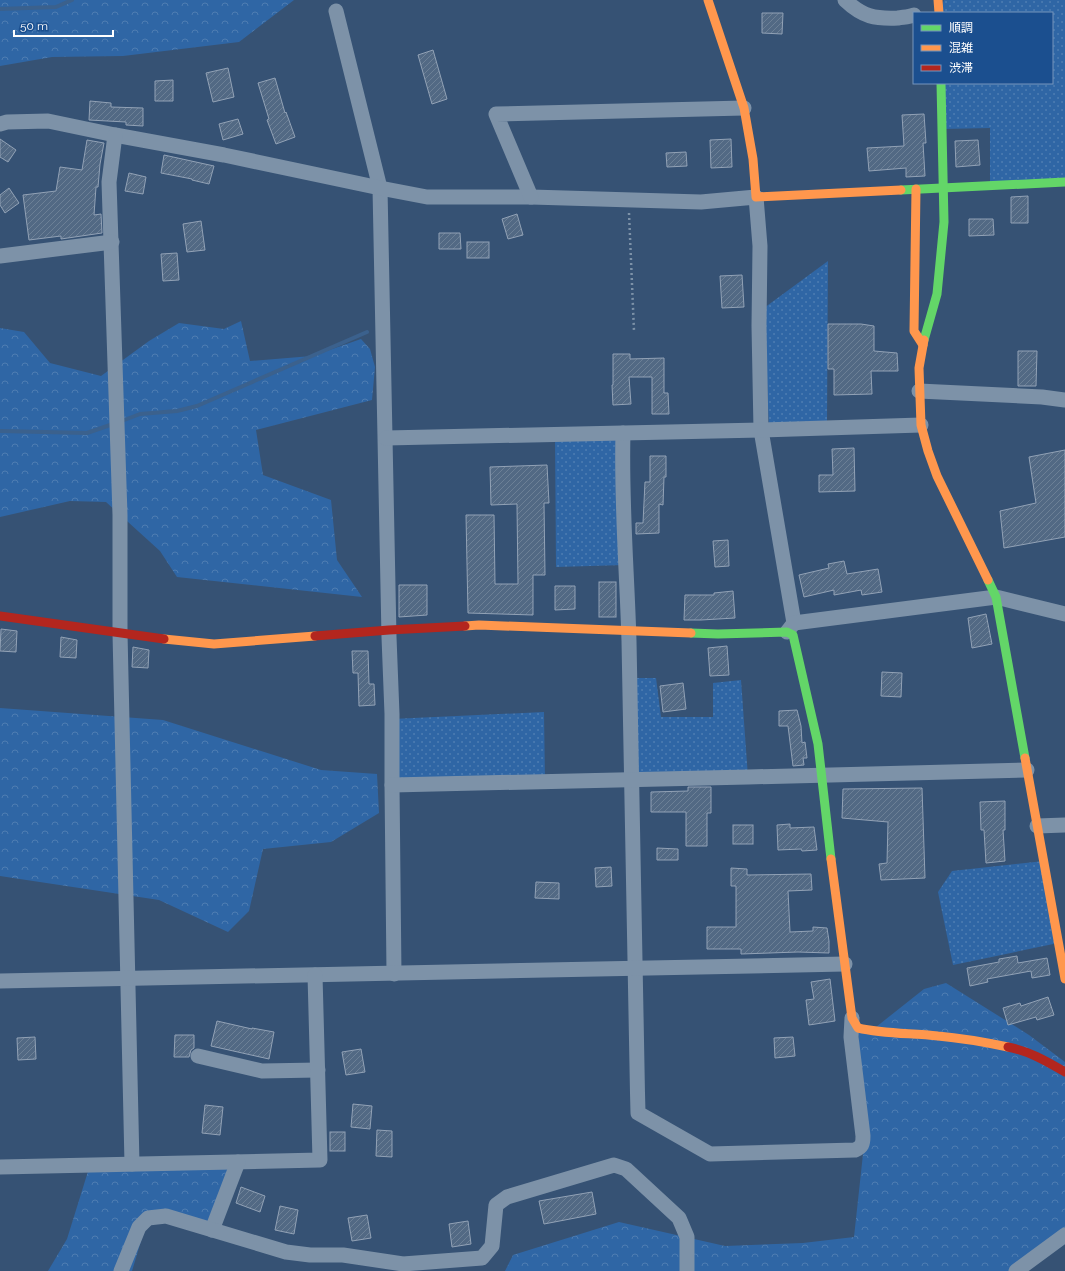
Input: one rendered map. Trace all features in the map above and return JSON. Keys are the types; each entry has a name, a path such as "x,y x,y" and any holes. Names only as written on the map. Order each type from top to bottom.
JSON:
{"street":[{"path":"623,433 638,1113 710,1154 855,1150 860,1148 863,1144 863,1136 851,1037 852,1018 826,824 818,744 791,627 762,430 759,326 760,246 754,159 744,108 708,0"},
{"path":"846,0 853,7 871,17 890,18 913,16"},
{"path":"920,12 940,4"},
{"path":"336,11 380,188 392,714 394,974"},
{"path":"941,84 944,188 941,260 938,287 923,345 919,368 921,424 928,450 938,476 996,598 1065,979"},
{"path":"532,197 496,114 744,108"},
{"path":"0,124 7,122 48,121 224,155 427,197 532,197 701,202 756,197 1065,182"},
{"path":"115,135 109,182 120,515 120,632 132,1164"},
{"path":"916,189 914,331 923,345"},
{"path":"0,256 112,242"},
{"path":"919,391 1042,397 1065,400"},
{"path":"386,438 762,430 921,424"},
{"path":"0,616 214,644 389,630 480,625 718,634 791,627 996,598 1065,614"},
{"path":"392,785 1027,770"},
{"path":"1037,826 1065,825"},
{"path":"0,981 844,964"},
{"path":"0,1167 320,1160 315,975"},
{"path":"852,1018 858,1028 871,1032 938,1036 984,1042 1019,1050 1040,1057 1065,1072"},
{"path":"198,1056 262,1071 318,1070"},
{"path":"212,1230 238,1162"},
{"path":"121,1271 139,1228 148,1218 166,1216 286,1252 310,1255 344,1255 403,1264 482,1258 492,1246 496,1205 507,1197 614,1165 626,1169 679,1218 687,1237 687,1271"},
{"path":"1016,1271 1065,1235"}],"path":[{"path":"629,200 634,331"}],"green space":[{"path":"0,0 294,0 239,42 123,56 52,57 0,66"},
{"path":"944,0 1065,0 1065,182 990,186 990,128 942,129 941,84 1053,84 1053,12 939,12"},
{"path":"828,261 827,421 769,429 764,308"},
{"path":"241,321 250,361 312,356 361,339 370,349 375,367 372,400 256,430 263,475 331,500 337,560 362,597 177,577 160,551 106,502 70,501 0,517 0,328 24,332 50,363 101,376 149,341 179,323 224,329"},
{"path":"555,434 623,437 625,565 556,567"},
{"path":"629,678 656,678 661,717 713,717 713,683 741,680 748,777 631,780"},
{"path":"0,708 163,720 321,770 377,774 379,813 331,842 263,849 249,911 228,932 159,900 0,876"},
{"path":"544,712 545,782 392,785 392,719"},
{"path":"1044,861 1058,943 953,965 938,892 952,871"},
{"path":"946,983 1029,1035 1065,1062 1065,1233 1014,1271 505,1271 513,1255 619,1222 725,1246 803,1243 854,1237 864,1145 858,1028 871,1031 924,989"},
{"path":"238,1162 212,1230 148,1218 132,1271 48,1271 67,1239 90,1165"}],"building":[{"path":"762,13 783,13 782,34 762,33"},
{"path":"433,50 447,99 432,104 418,55"},
{"path":"228,68 234,97 213,102 206,73"},
{"path":"275,78 285,113 286,112 295,137 276,144 267,120 269,119 258,83"},
{"path":"173,80 173,101 155,101 155,81"},
{"path":"90,101 111,103 111,107 143,108 143,126 126,125 126,122 89,120"},
{"path":"924,114 926,143 923,143 925,176 906,177 906,168 869,171 867,148 904,146 902,115"},
{"path":"238,119 243,134 223,140 219,124"},
{"path":"0,139 16,150 8,162 0,157"},
{"path":"731,139 732,167 711,168 710,140"},
{"path":"87,140 104,143 98,187 96,187 94,215 101,214 102,233 61,239 61,236 29,240 23,195 56,191 60,167 82,170"},
{"path":"978,140 980,165 956,167 955,141"},
{"path":"686,152 687,166 667,167 666,153"},
{"path":"164,155 214,166 209,184 161,173"},
{"path":"129,173 146,177 143,194 125,191"},
{"path":"9,188 19,203 5,213 0,205 0,195"},
{"path":"1028,196 1028,223 1011,223 1011,197"},
{"path":"517,214 523,235 508,239 502,219"},
{"path":"969,219 993,219 994,235 969,236"},
{"path":"201,221 205,250 187,252 183,224"},
{"path":"439,233 460,233 461,249 439,249"},
{"path":"467,242 489,242 489,258 467,258"},
{"path":"177,253 179,280 163,281 161,254"},
{"path":"742,275 744,307 722,308 720,276"},
{"path":"828,324 861,324 874,326 874,351 897,353 898,371 871,371 872,394 834,395 834,369 828,369"},
{"path":"1018,351 1037,351 1036,386 1018,386"},
{"path":"613,354 630,354 630,359 664,358 664,393 668,393 669,414 652,414 652,377 629,377 631,404 613,405"},
{"path":"854,448 855,491 819,492 819,475 833,475 832,449"},
{"path":"1065,450 1065,537 1004,548 1000,511 1036,503 1029,457"},
{"path":"650,456 666,456 666,477 664,477 663,505 659,504 659,533 636,534 636,523 643,523 645,482 650,482"},
{"path":"547,465 549,503 544,503 545,575 533,575 533,615 468,613 466,515 494,515 495,584 518,584 517,504 491,505 490,467"},
{"path":"728,540 729,566 715,567 713,541"},
{"path":"844,561 847,574 878,569 882,592 862,595 861,590 834,595 834,590 804,597 799,575 829,568 828,564"},
{"path":"599,582 616,582 616,617 599,617"},
{"path":"399,585 427,585 427,615 399,617"},
{"path":"555,586 575,586 575,609 555,610"},
{"path":"733,591 735,618 684,620 685,595 714,595 714,593"},
{"path":"986,614 992,644 972,648 968,618"},
{"path":"1,629 17,631 16,652 0,651"},
{"path":"61,637 77,640 76,658 60,657"},
{"path":"727,646 729,675 710,676 708,648"},
{"path":"133,647 149,650 148,668 132,667"},
{"path":"352,651 368,651 369,684 374,684 375,705 359,706 358,673 353,673"},
{"path":"882,672 902,673 901,697 881,696"},
{"path":"683,683 686,709 663,712 660,686"},
{"path":"797,710 801,726 802,743 805,742 807,758 803,758 804,765 793,766 788,726 779,726 779,711"},
{"path":"688,787 711,787 711,813 707,813 707,846 686,846 686,812 651,812 651,792 688,791"},
{"path":"922,788 925,878 881,880 879,864 887,863 888,822 842,818 843,789"},
{"path":"1005,801 1005,830 1003,830 1005,861 986,863 984,830 981,830 980,802"},
{"path":"790,824 790,828 814,827 817,850 778,850 777,825"},
{"path":"733,825 753,825 753,844 733,844"},
{"path":"657,848 678,849 678,860 657,860"},
{"path":"611,867 612,886 596,887 595,868"},
{"path":"731,868 747,869 747,875 811,874 812,890 788,891 790,932 813,931 813,927 827,928 829,953 798,952 741,954 741,949 707,949 707,927 736,927 736,886 731,886"},
{"path":"536,882 559,883 559,899 535,898"},
{"path":"1017,956 1018,963 1047,958 1050,975 1032,978 1031,971 987,979 988,982 970,986 967,968 999,962 999,959"},
{"path":"830,979 835,1021 809,1025 806,1000 814,999 811,982"},
{"path":"1048,997 1054,1015 1037,1020 1036,1017 1008,1025 1003,1008 1020,1003 1021,1006"},
{"path":"217,1021 252,1029 274,1032 269,1059 211,1046"},
{"path":"175,1035 194,1035 194,1048 191,1050 189,1057 174,1057"},
{"path":"35,1037 36,1059 18,1060 17,1038"},
{"path":"793,1037 795,1056 775,1058 774,1038"},
{"path":"361,1049 365,1072 346,1075 342,1052"},
{"path":"353,1104 372,1106 370,1129 351,1127"},
{"path":"205,1105 223,1107 220,1135 202,1133"},
{"path":"377,1130 392,1131 392,1157 376,1156"},
{"path":"330,1132 345,1132 345,1151 330,1151"},
{"path":"241,1187 265,1196 260,1212 236,1203"},
{"path":"592,1192 596,1214 544,1224 539,1201"},
{"path":"280,1206 298,1210 294,1234 275,1230"},
{"path":"367,1215 371,1238 352,1241 348,1218"},
{"path":"468,1221 471,1244 452,1247 449,1224"}],"waterway":[{"path":"0,9 56,7 72,0"},
{"path":"119,422 140,414 177,411 197,406 367,332"},
{"path":"0,431 87,433 113,424"}],"traffic: fast":[{"path":"924,340 937,294 944,222 941,84"},
{"path":"901,190 1065,182"},
{"path":"988,580 996,597 1025,758"},
{"path":"691,633 718,634 787,632 793,635 818,744 831,859"}],"traffic: slow":[{"path":"708,0 744,108 753,159 756,197 901,190"},
{"path":"938,0 939,12"},
{"path":"916,189 914,331 923,345"},
{"path":"924,340 919,368 921,425 937,476 988,580"},
{"path":"465,626 479,625 691,633"},
{"path":"164,639 214,644 315,636"},
{"path":"1025,758 1065,979"},
{"path":"831,859 852,1018 858,1028 955,1038 1008,1047"}],"traffic: jam":[{"path":"0,616 164,639"},
{"path":"315,636 465,626"},
{"path":"1008,1047 1044,1060 1065,1072"}]}
